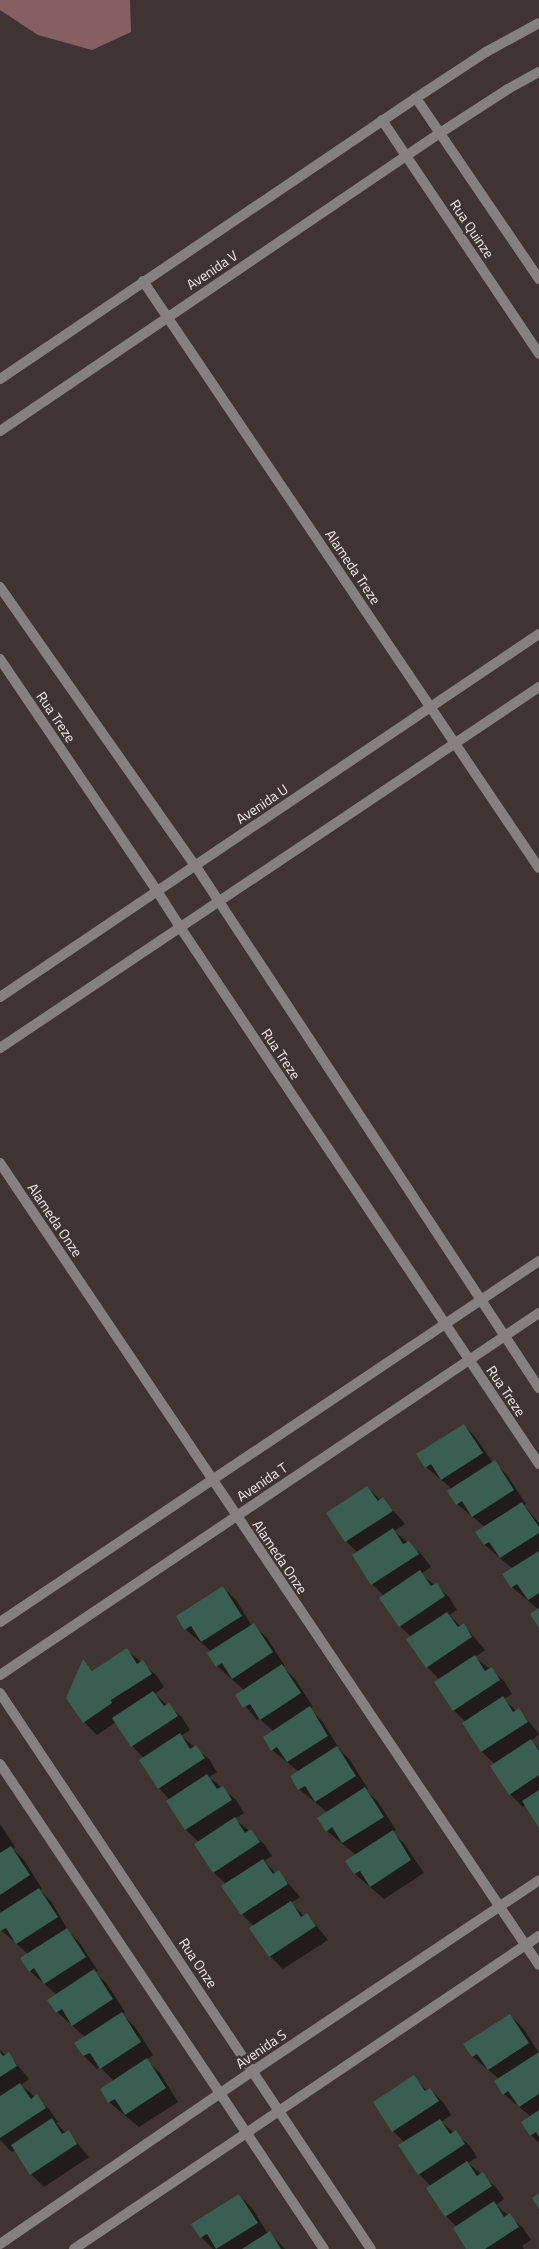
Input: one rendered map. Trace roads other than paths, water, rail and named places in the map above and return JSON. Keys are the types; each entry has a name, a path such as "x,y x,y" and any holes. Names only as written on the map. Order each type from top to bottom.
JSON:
{"street":[{"name":"Avenida V","path":"0,379 382,120 486,52 539,23"},
{"name":"Avenida V","path":"0,431 440,133 508,89 539,72"},
{"name":"Rua Quinze","path":"416,98 539,279"},
{"name":"Rua Quinze","path":"382,120 539,354"},
{"name":"Alameda Treze","path":"144,282 539,868"},
{"name":"Rua Treze","path":"0,587 194,865 539,1388"},
{"name":"Avenida U","path":"0,996 539,634"},
{"name":"Rua Treze","path":"0,659 157,891 444,1325 539,1464"},
{"path":"0,1048 539,686"},
{"name":"Alameda Onze","path":"0,1162 212,1481 539,1965"},
{"name":"Avenida T","path":"0,1622 539,1262"},
{"name":"Avenida T","path":"0,1675 539,1314"},
{"name":"Rua Onze","path":"0,1693 280,2109 371,2249"},
{"path":"0,1764 219,2095 324,2249"},
{"name":"Avenida S","path":"0,2244 253,2070 539,1880"},
{"path":"74,2249 539,1936"}]}
